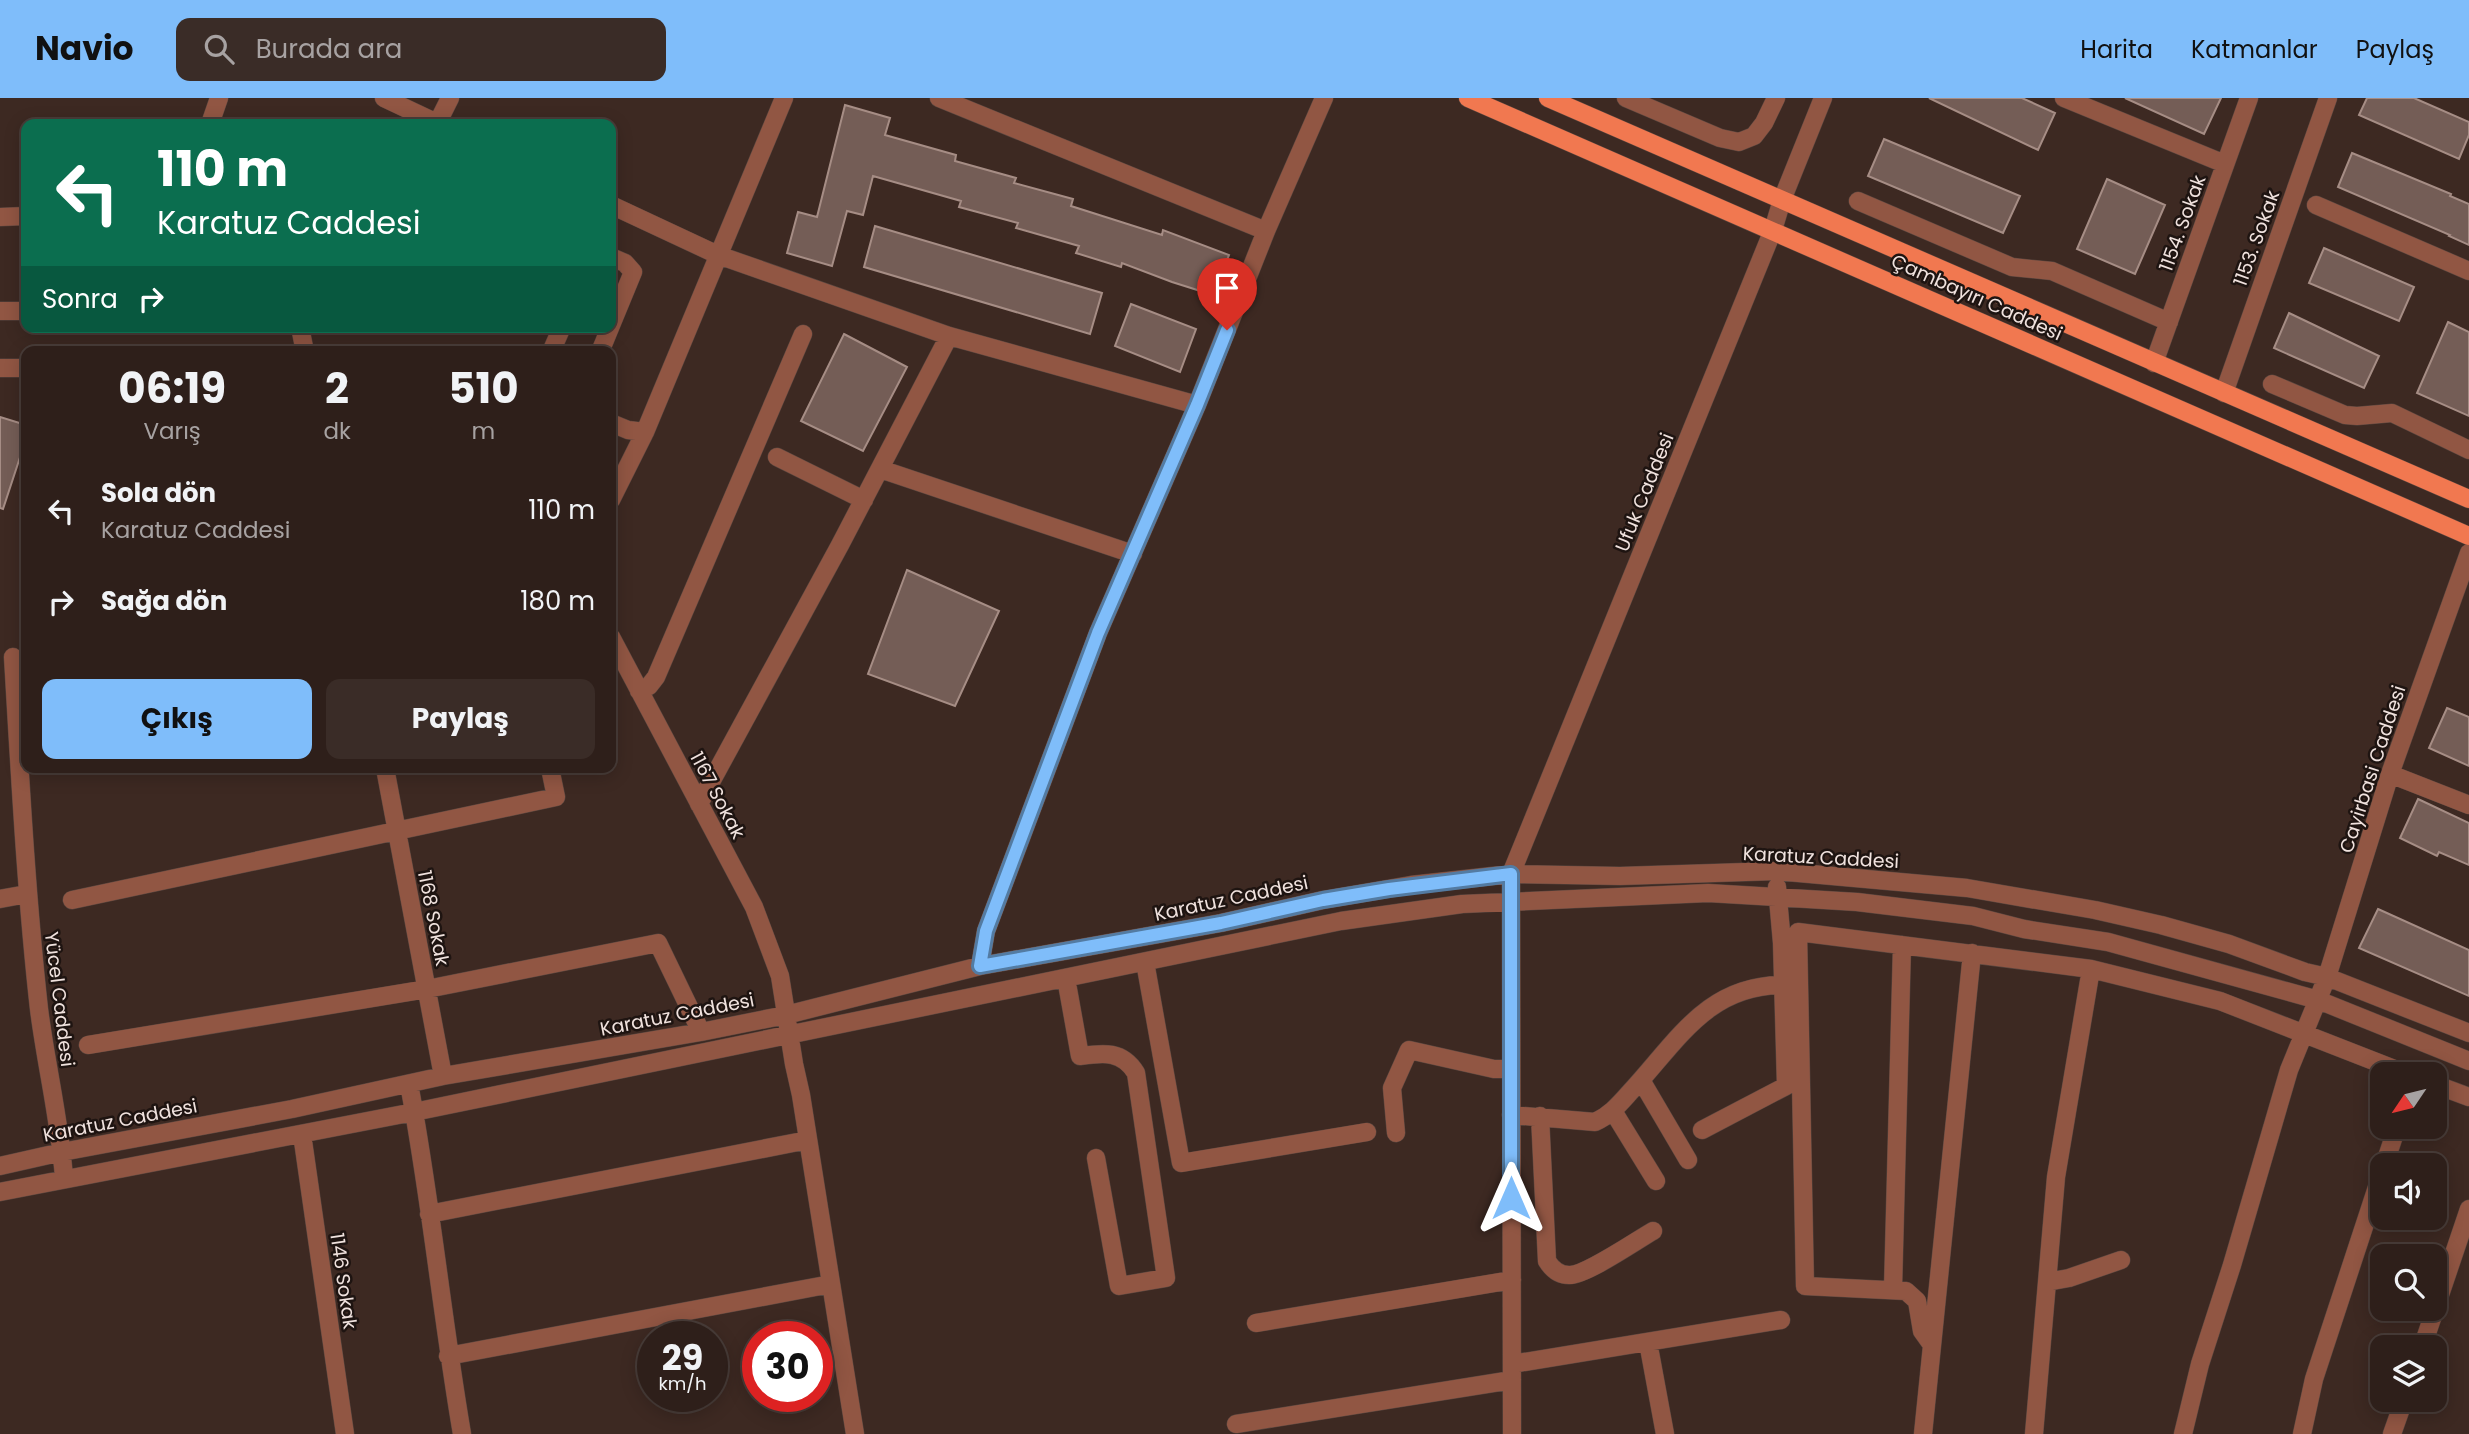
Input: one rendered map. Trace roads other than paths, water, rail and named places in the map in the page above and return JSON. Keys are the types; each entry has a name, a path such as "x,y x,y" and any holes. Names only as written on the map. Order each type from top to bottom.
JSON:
{"main road":[{"name":"Çambayırı Caddesi","path":"1468,98 2469,536"},
{"name":"Çambayırı Caddesi","path":"1548,98 2469,499"}],"street":[{"path":"212,119 219,98"},
{"path":"384,98 428,119"},
{"path":"440,119 450,98"},
{"path":"616,490 645,432 784,98"},
{"path":"939,98 1266,231"},
{"path":"1626,98 1720,138 1739,142 1754,136 1765,122 1776,98"},
{"name":"Ufuk Caddesi","path":"1512,1434 1511,874 1773,230 1782,200 1823,98"},
{"path":"2064,98 2225,164"},
{"name":"1154. Sokak","path":"2154,363 2249,98"},
{"name":"1153. Sokak","path":"2224,393 2328,98"},
{"path":"980,966 986,931 1098,633 1197,405 1321,99"},
{"path":"1858,201 2012,267 2052,271 2169,322"},
{"path":"2316,205 2469,271"},
{"path":"616,207 718,255 949,336 1197,405"},
{"path":"0,217 21,216"},
{"path":"616,259 625,263 633,272 616,313"},
{"path":"0,311 21,311"},
{"path":"639,691 649,686 656,677 803,334"},
{"path":"699,804 949,336"},
{"path":"0,368 21,368"},
{"path":"2272,384 2345,415 2392,413 2469,450"},
{"path":"616,425 645,432"},
{"path":"777,457 864,499"},
{"path":"880,469 1133,554"},
{"name":"Cayirbasi Caddesi","path":"2183,1434 2200,1364 2285,1083 2327,977 2390,774 2469,553"},
{"name":"1167 Sokak","path":"616,647 754,907 780,976 855,1434"},
{"name":"Yücel Caddesi","path":"13,654 27,894 44,1054 62,1152 64,1178"},
{"name":"1168 Sokak","path":"386,773 443,1076"},
{"path":"72,900 556,797 551,773"},
{"path":"2390,774 2469,805"},
{"path":"1702,1130 1786,1086 1777,871"},
{"name":"Karatuz Caddesi","path":"0,1166 292,1109 443,1076 786,1015 980,966 1221,923 1411,885 1511,874 1620,876 1777,871 1967,888 2095,910 2218,940 2305,972 2327,977 2469,1033"},
{"path":"0,1192 414,1112 1341,921 1462,904 1708,892 1857,902 1973,916 2024,929 2108,942 2318,1000 2469,1061"},
{"path":"0,899 27,894"},
{"path":"1932,1345 1922,1331 1914,1297 1906,1291 1805,1286 1798,932 2091,969 2220,1001 2374,1062"},
{"path":"88,1045 427,989 658,943 701,1032"},
{"path":"1893,1289 1902,945"},
{"path":"1923,1434 1972,953"},
{"path":"1145,962 1181,1163 1367,1132"},
{"path":"2034,1434 2056,1177 2091,969"},
{"path":"1066,978 1080,1056 1113,1054 1127,1061 1136,1073 1166,1278 1119,1286 1096,1158"},
{"path":"1511,1115 1595,1122 1613,1111 1681,1033 1723,999 1753,987 1783,985"},
{"path":"1396,1133 1392,1088 1409,1051 1494,1069 1510,1069"},
{"path":"1642,1080 1688,1160"},
{"path":"409,1083 448,1356 462,1434"},
{"path":"2447,1089 2469,1097"},
{"path":"1613,1111 1656,1181"},
{"path":"1540,1116 1546,1261 1550,1266 1561,1274 1577,1274 1653,1231"},
{"name":"1146 Sokak","path":"302,1134 345,1434"},
{"path":"429,1213 808,1140"},
{"path":"2302,1434 2314,1379 2370,1209"},
{"path":"2426,1335 2469,1209"},
{"path":"2047,1282 2069,1278 2120,1261"},
{"path":"1256,1323 1512,1280"},
{"path":"448,1356 831,1284"},
{"path":"1231,1429 1648,1342 1781,1320"},
{"path":"1648,1342 1665,1434"},
{"path":"2392,1434 2400,1412"}]}
